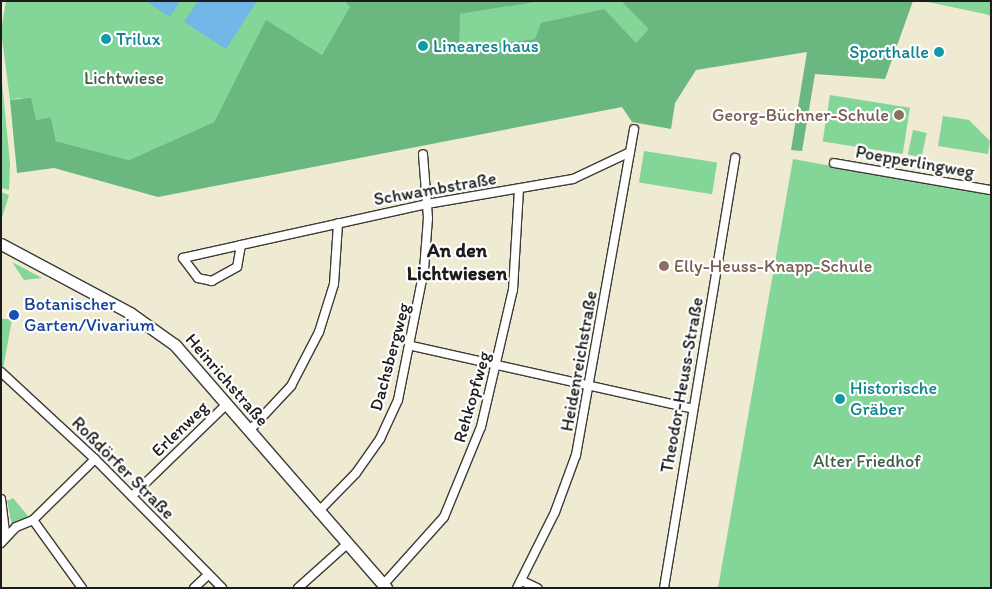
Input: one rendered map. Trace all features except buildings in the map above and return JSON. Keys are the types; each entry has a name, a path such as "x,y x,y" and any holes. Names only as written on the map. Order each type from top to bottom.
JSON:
{"main road":[{"name":"Heinrichstraße","path":"1,244 151,326 196,366 318,512 385,586"}],"street":[{"name":"Heidenreichstraße","path":"519,584 576,455 591,387 634,129"},
{"name":"Schwambstraße","path":"241,245 237,267 212,281 198,278 183,258 338,223 428,204 519,190 573,179 630,152"},
{"name":"Dachsbergweg","path":"318,512 356,473 380,439 398,400 412,346 421,296 428,204 423,154"},
{"name":"Theodor-Heuss-Straße","path":"664,588 692,409 735,158"},
{"name":"Poepperlingweg","path":"834,163 991,190"},
{"name":"Rehkopfweg","path":"385,586 444,517 470,459 498,368 514,290 519,190"},
{"path":"249,431 291,386 319,332 334,284 338,223"},
{"path":"412,346 498,368 692,409"},
{"name":"Roßdörfer Straße","path":"3,377 95,459 222,588"},
{"name":"Erlenweg","path":"132,496 227,404"},
{"path":"4,540 33,520 95,459"},
{"path":"1,499 4,540"},
{"path":"33,520 82,588"},
{"path":"298,588 347,544"},
{"path":"194,588 208,575"},
{"path":"519,584 537,588"}],"green space":[{"name":"Lichtwiese","path":"6,1 345,1 351,6 322,55 266,21 214,122 129,160 56,141 51,117 36,120 20,98 10,100 1,31"},
{"path":"345,1 542,1 460,14 459,48 535,39 541,23 604,9 636,43 649,29 621,1 913,1 885,79 815,74 802,151 791,150 807,52 696,70 675,103 671,129 632,122 622,107 158,197 54,168 17,173 10,100 31,98 36,120 51,117 56,141 129,160 214,122 266,20 322,55 350,7"},
{"path":"542,1 621,1 650,29 636,43 536,39 459,48 459,14"},
{"path":"923,1 991,1 991,16 985,14"},
{"path":"1,72 10,163 9,190 1,188"},
{"path":"830,95 910,108 903,154 823,141"},
{"path":"943,116 969,120 990,141 988,154 938,146"},
{"path":"913,130 927,133 921,157 908,154"},
{"path":"644,151 717,163 712,194 639,183"},
{"name":"Alter Friedhof","path":"793,159 991,195 991,588 718,588"},
{"path":"1,192 9,195 2,218 1,217"},
{"path":"12,262 42,278 24,280"},
{"path":"1,319 12,319 3,369 1,368"},
{"path":"13,498 28,516 12,526 7,501"}],"water":[{"path":"146,1 180,1 170,17"},
{"path":"198,1 257,1 226,49 184,22"}],"place":[{"name":"Trilux","path":"106,39"},
{"name":"Lineares haus","path":"423,46"},
{"name":"Sporthalle","path":"939,52"},
{"name":"Georg-Büchner-Schule","path":"899,115"},
{"name":"Elly-Heuss-Knapp-Schule","path":"664,266"},
{"name":"Botanischer Garten/Vivarium","path":"14,315"},
{"name":"Historische Gräber","path":"840,399"}],"district":[{"name":"An den Lichtwiesen","path":"457,262"}]}
